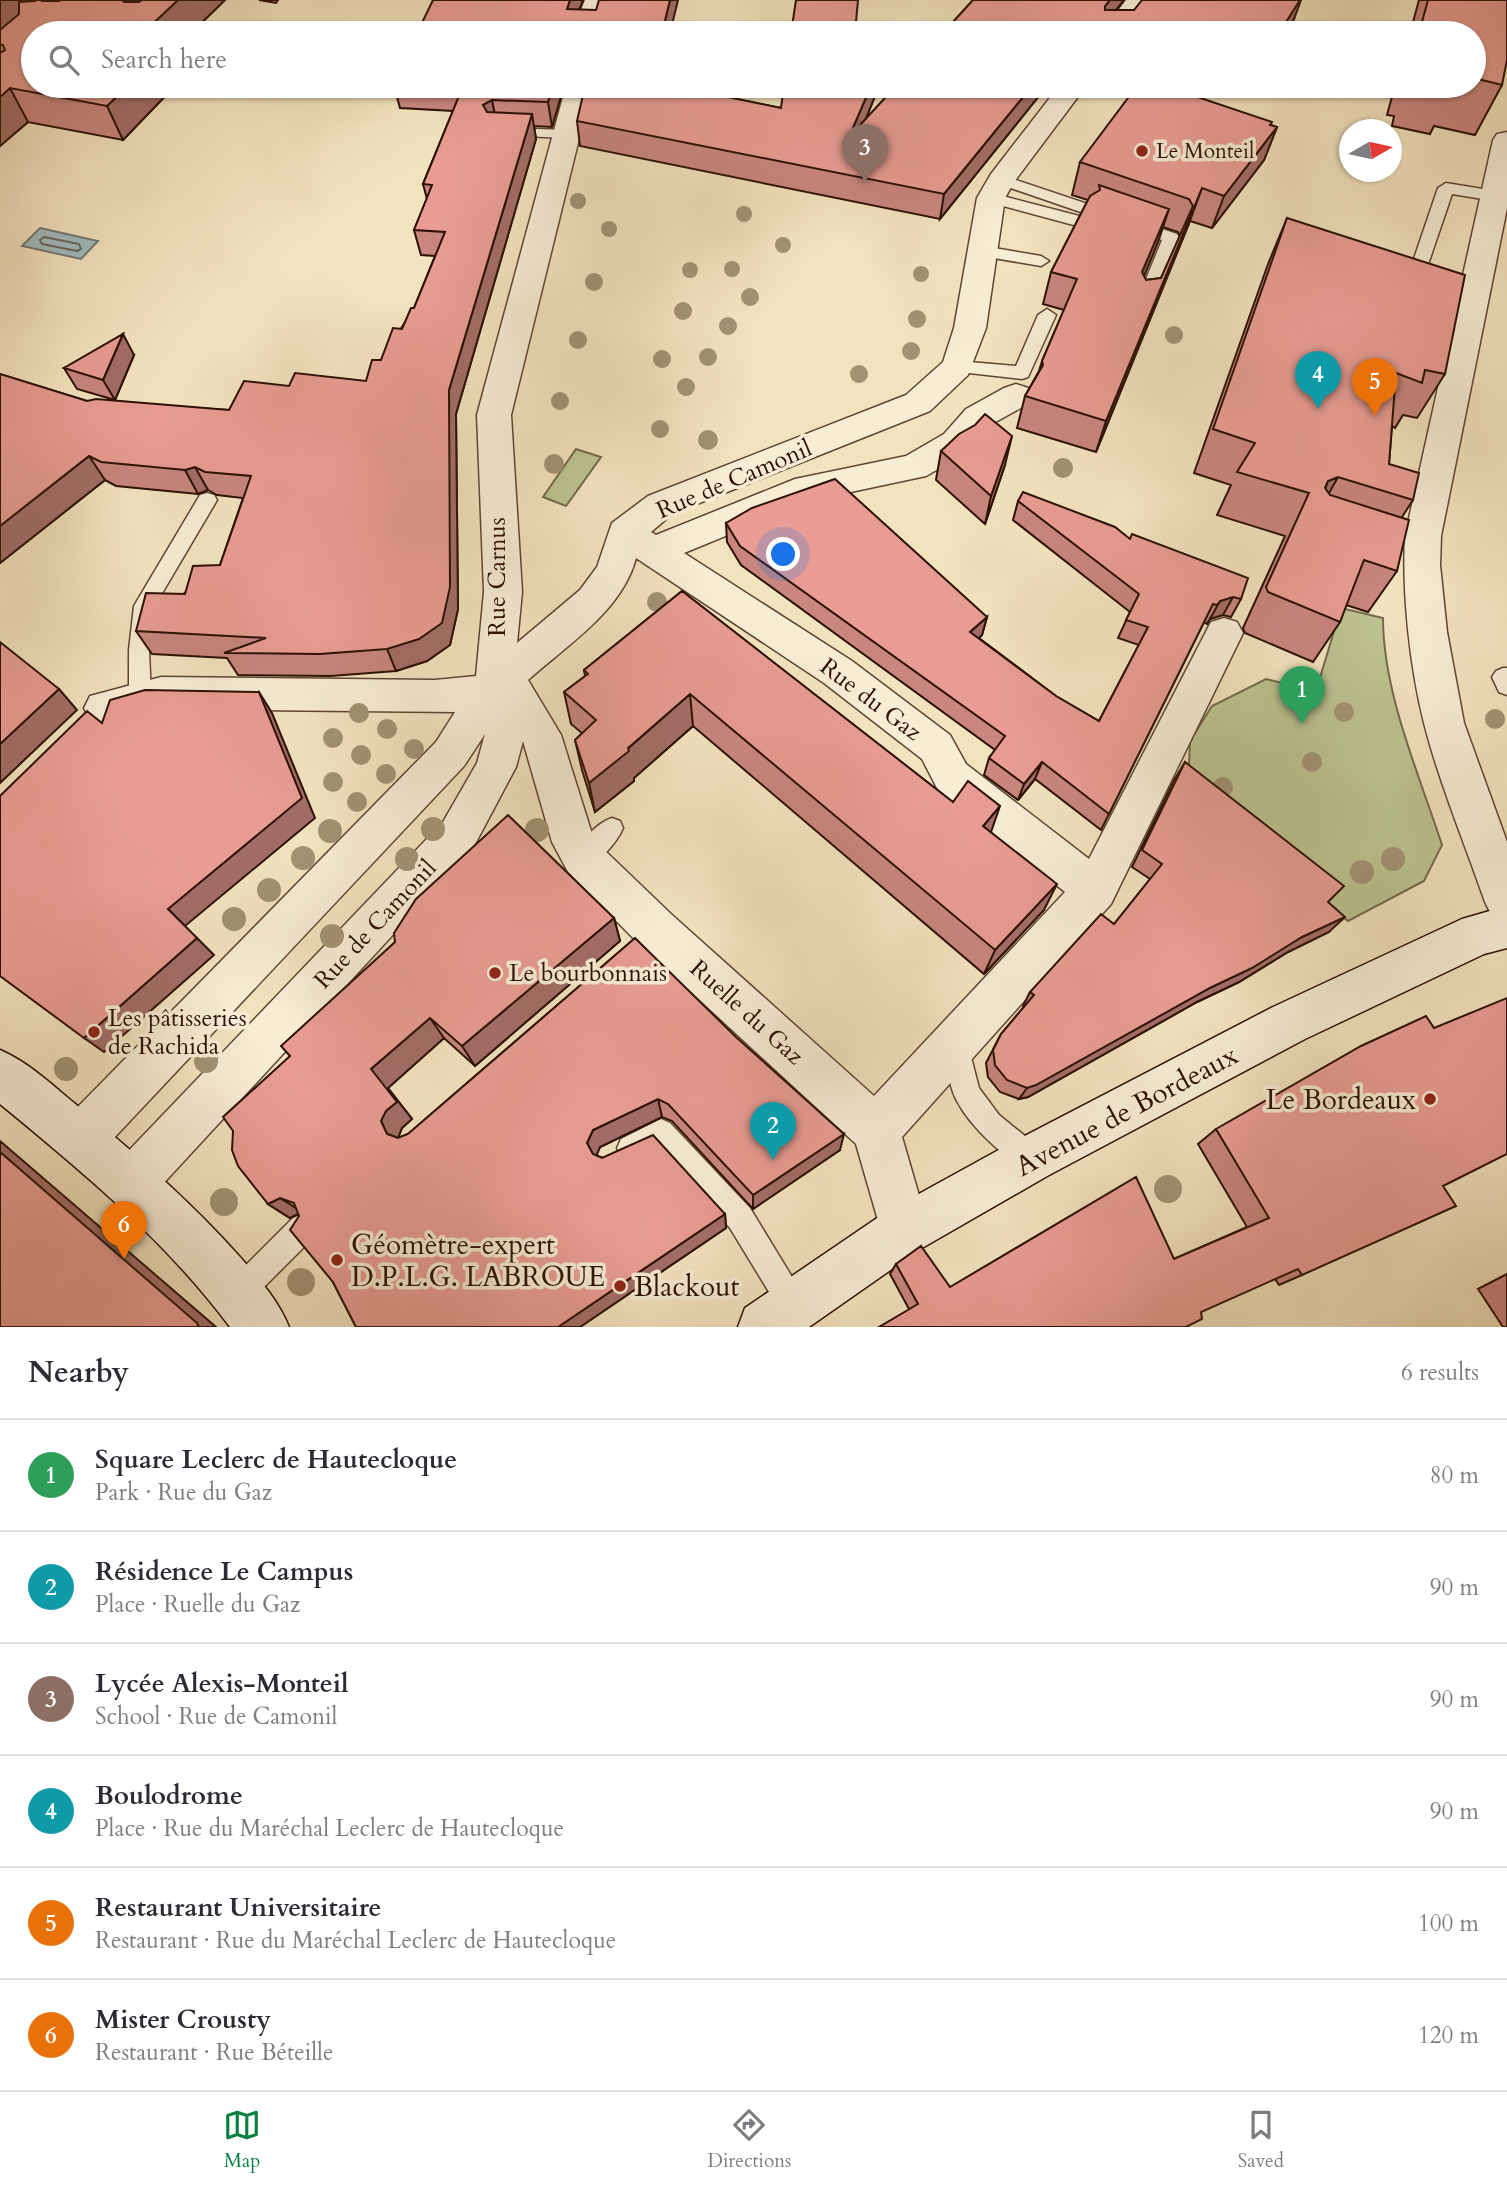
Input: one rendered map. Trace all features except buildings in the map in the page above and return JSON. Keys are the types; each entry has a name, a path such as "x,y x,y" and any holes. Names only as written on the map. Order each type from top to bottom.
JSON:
{"street":[{"path":"589,21 597,0"},
{"path":"1122,21 1139,0"},
{"name":"Rue Carnus","path":"505,689 494,415 576,98"},
{"name":"Rue de Camonil","path":"640,542 660,505 918,403 957,367 970,328 982,251 996,189 1064,98"},
{"path":"1507,140 1423,536 1412,562 1444,723 1507,902"},
{"name":"Rue de Camonil","path":"640,542 807,488 914,467 956,443 978,417 1016,396"},
{"path":"80,1139 450,754 505,689 593,601 640,542"},
{"name":"Rue du Gaz","path":"640,542 838,672 936,747 953,777 1096,890"},
{"path":"904,1230 876,1130 1096,890 1224,633"},
{"path":"122,703 161,693 435,697 505,689"},
{"name":"Rue de Camonil","path":"132,1182 458,835 496,767 505,689"},
{"name":"Ruelle du Gaz","path":"505,689 541,735 573,842 598,843 645,938 876,1130"},
{"name":"Avenue de Bordeaux","path":"779,1316 904,1230 1032,1158 1289,1023 1478,934 1507,928"},
{"path":"0,1074 132,1182 251,1310"}],"lane":[{"path":"497,132 565,134"},
{"path":"1409,297 1446,188 1495,196"},
{"path":"996,189 1081,222"},
{"path":"996,189 1171,238 1142,306"},
{"path":"982,251 1041,261"},
{"path":"957,367 1022,373 1047,315"},
{"path":"122,703 139,650 144,606 207,500"},
{"path":"1507,677 1503,677 1507,687"},
{"path":"956,1043 967,1094 990,1124 1032,1158"},
{"path":"610,1158 661,1132 740,1218 779,1316"},
{"path":"251,1310 303,1228"}],"green space":[{"path":"576,449 601,457 566,506 543,497"},
{"path":"1341,608 1383,618 1389,675 1396,704 1442,845 1424,881 1348,921 1188,788 1190,741 1212,706 1266,679 1316,691"}],"water":[{"path":"40,228 98,241 81,259 22,246"}],"place":[{"name":"Le Monteil","path":"1142,151"},
{"name":"Lycée Alexis-Monteil","path":"865,182"},
{"name":"Boulodrome","path":"1318,409"},
{"name":"Restaurant Universitaire","path":"1375,416"},
{"name":"Square Leclerc de Hautecloque","path":"1302,724"},
{"name":"Le bourbonnais","path":"495,973"},
{"name":"Les pâtisseries de Rachida","path":"94,1032"},
{"name":"Le Bordeaux","path":"1430,1099"},
{"name":"Résidence Le Campus","path":"773,1160"},
{"name":"Mister Crousty","path":"124,1259"},
{"name":"Géomètre-expert D.P.L.G. LABROUE","path":"337,1260"},
{"name":"Blackout","path":"620,1286"}]}
